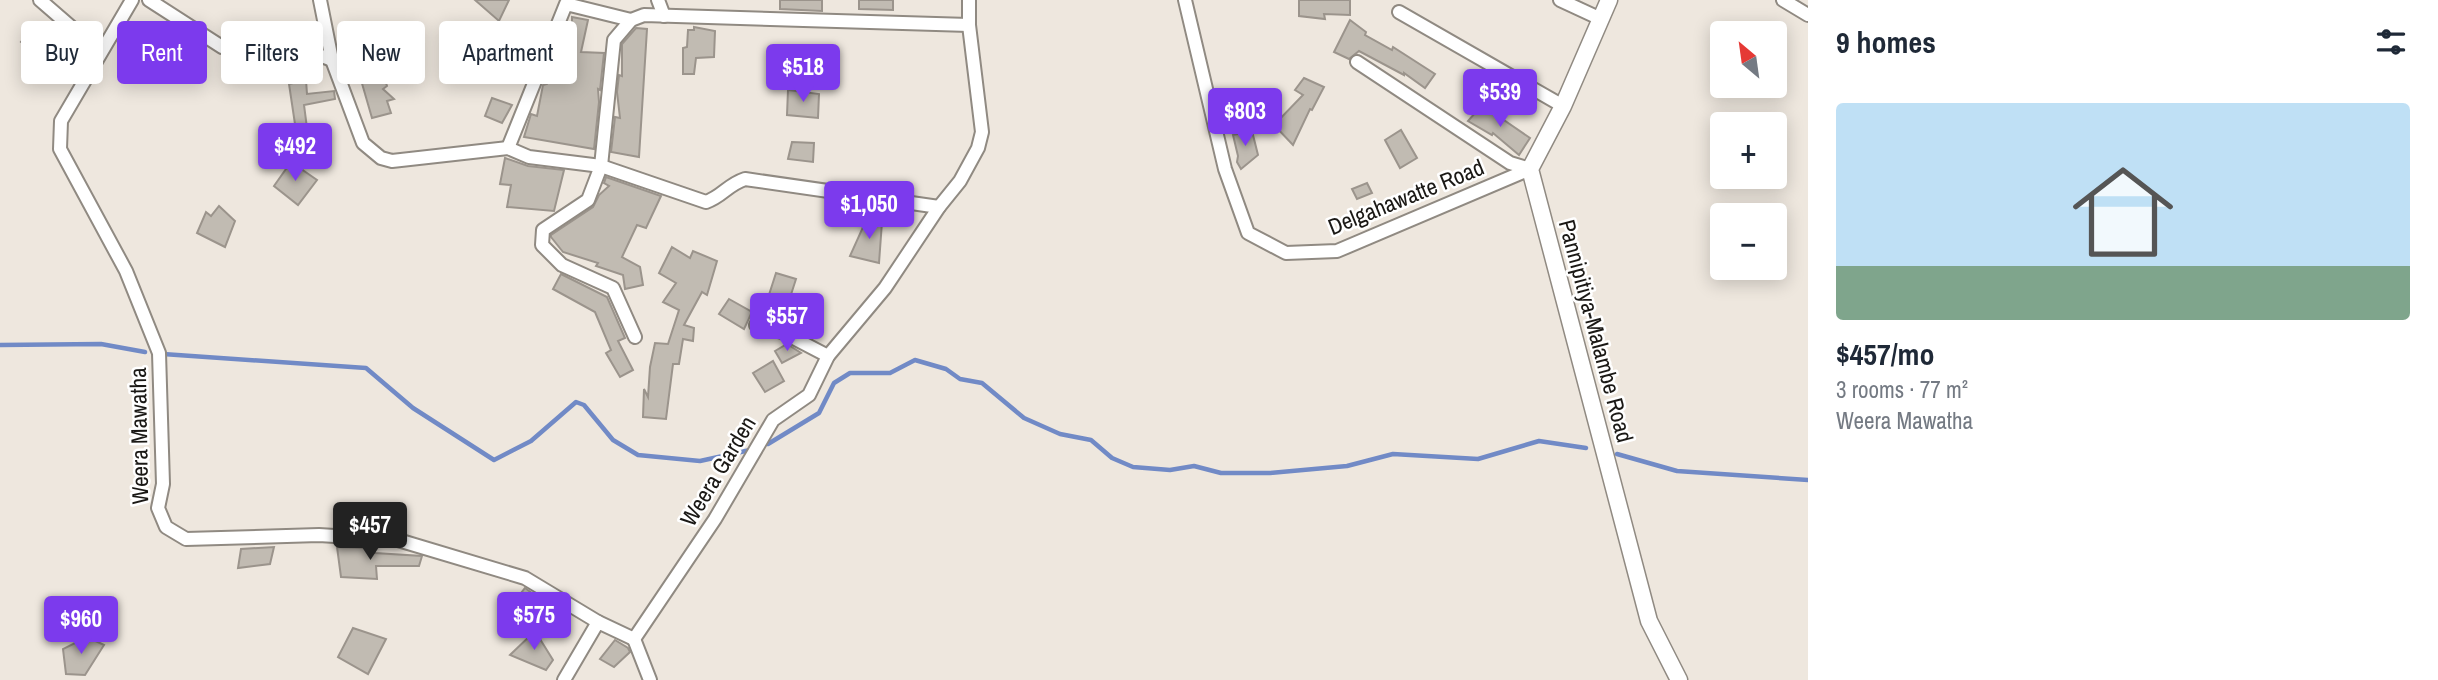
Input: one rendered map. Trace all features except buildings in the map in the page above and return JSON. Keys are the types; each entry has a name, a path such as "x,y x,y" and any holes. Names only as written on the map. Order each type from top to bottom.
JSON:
{"street":[{"path":"40,0 64,21"},
{"path":"103,47 132,0"},
{"path":"149,0 222,47 312,52 332,60"},
{"path":"320,0 332,60 363,143 381,158 392,161 508,148 529,157 601,166 706,202 717,199 730,184 745,179 939,207"},
{"path":"658,0 664,16"},
{"name":"Weera Garden","path":"634,639 715,519 773,420 808,394 828,356 885,288 939,207 960,181 978,148 982,132 969,25 969,0"},
{"name":"Delgahawatte Road","path":"1185,0 1225,169 1248,233 1286,253 1338,251 1530,169"},
{"path":"1560,0 1601,19"},
{"path":"1357,62 1510,163 1530,169 1563,106 1609,0"},
{"path":"1783,0 1808,15"},
{"path":"508,148 566,4 631,20"},
{"path":"1399,12 1563,106"},
{"path":"635,337 613,288 562,265 542,245 542,230 588,200 601,166 614,40 631,20 644,15 969,25"},
{"name":"Weera Mawatha","path":"82,84 61,121 60,149 126,271 159,353 163,484 158,508 166,527 186,540 319,535 398,540 525,579 598,622 634,639"},
{"name":"Pannipitiya-Malambe Road","path":"1530,169 1649,621 1679,680"},
{"path":"756,326 782,332 828,356"},
{"path":"564,680 598,622"},
{"path":"634,639 650,680"}],"waterway":[{"path":"0,345 101,344 145,352"},
{"path":"163,354 366,368 413,408 494,460 531,441 576,402 584,405 613,440 638,455 700,461 750,450"},
{"path":"768,444 819,413 834,383 850,373 890,373 915,360 946,369 960,379 982,383 1024,418 1060,434 1091,440 1112,458 1133,467 1170,470 1194,466 1221,473 1270,473 1347,466 1393,454 1478,459 1539,441 1586,448"},
{"path":"1617,454 1677,471 1808,480"}]}
